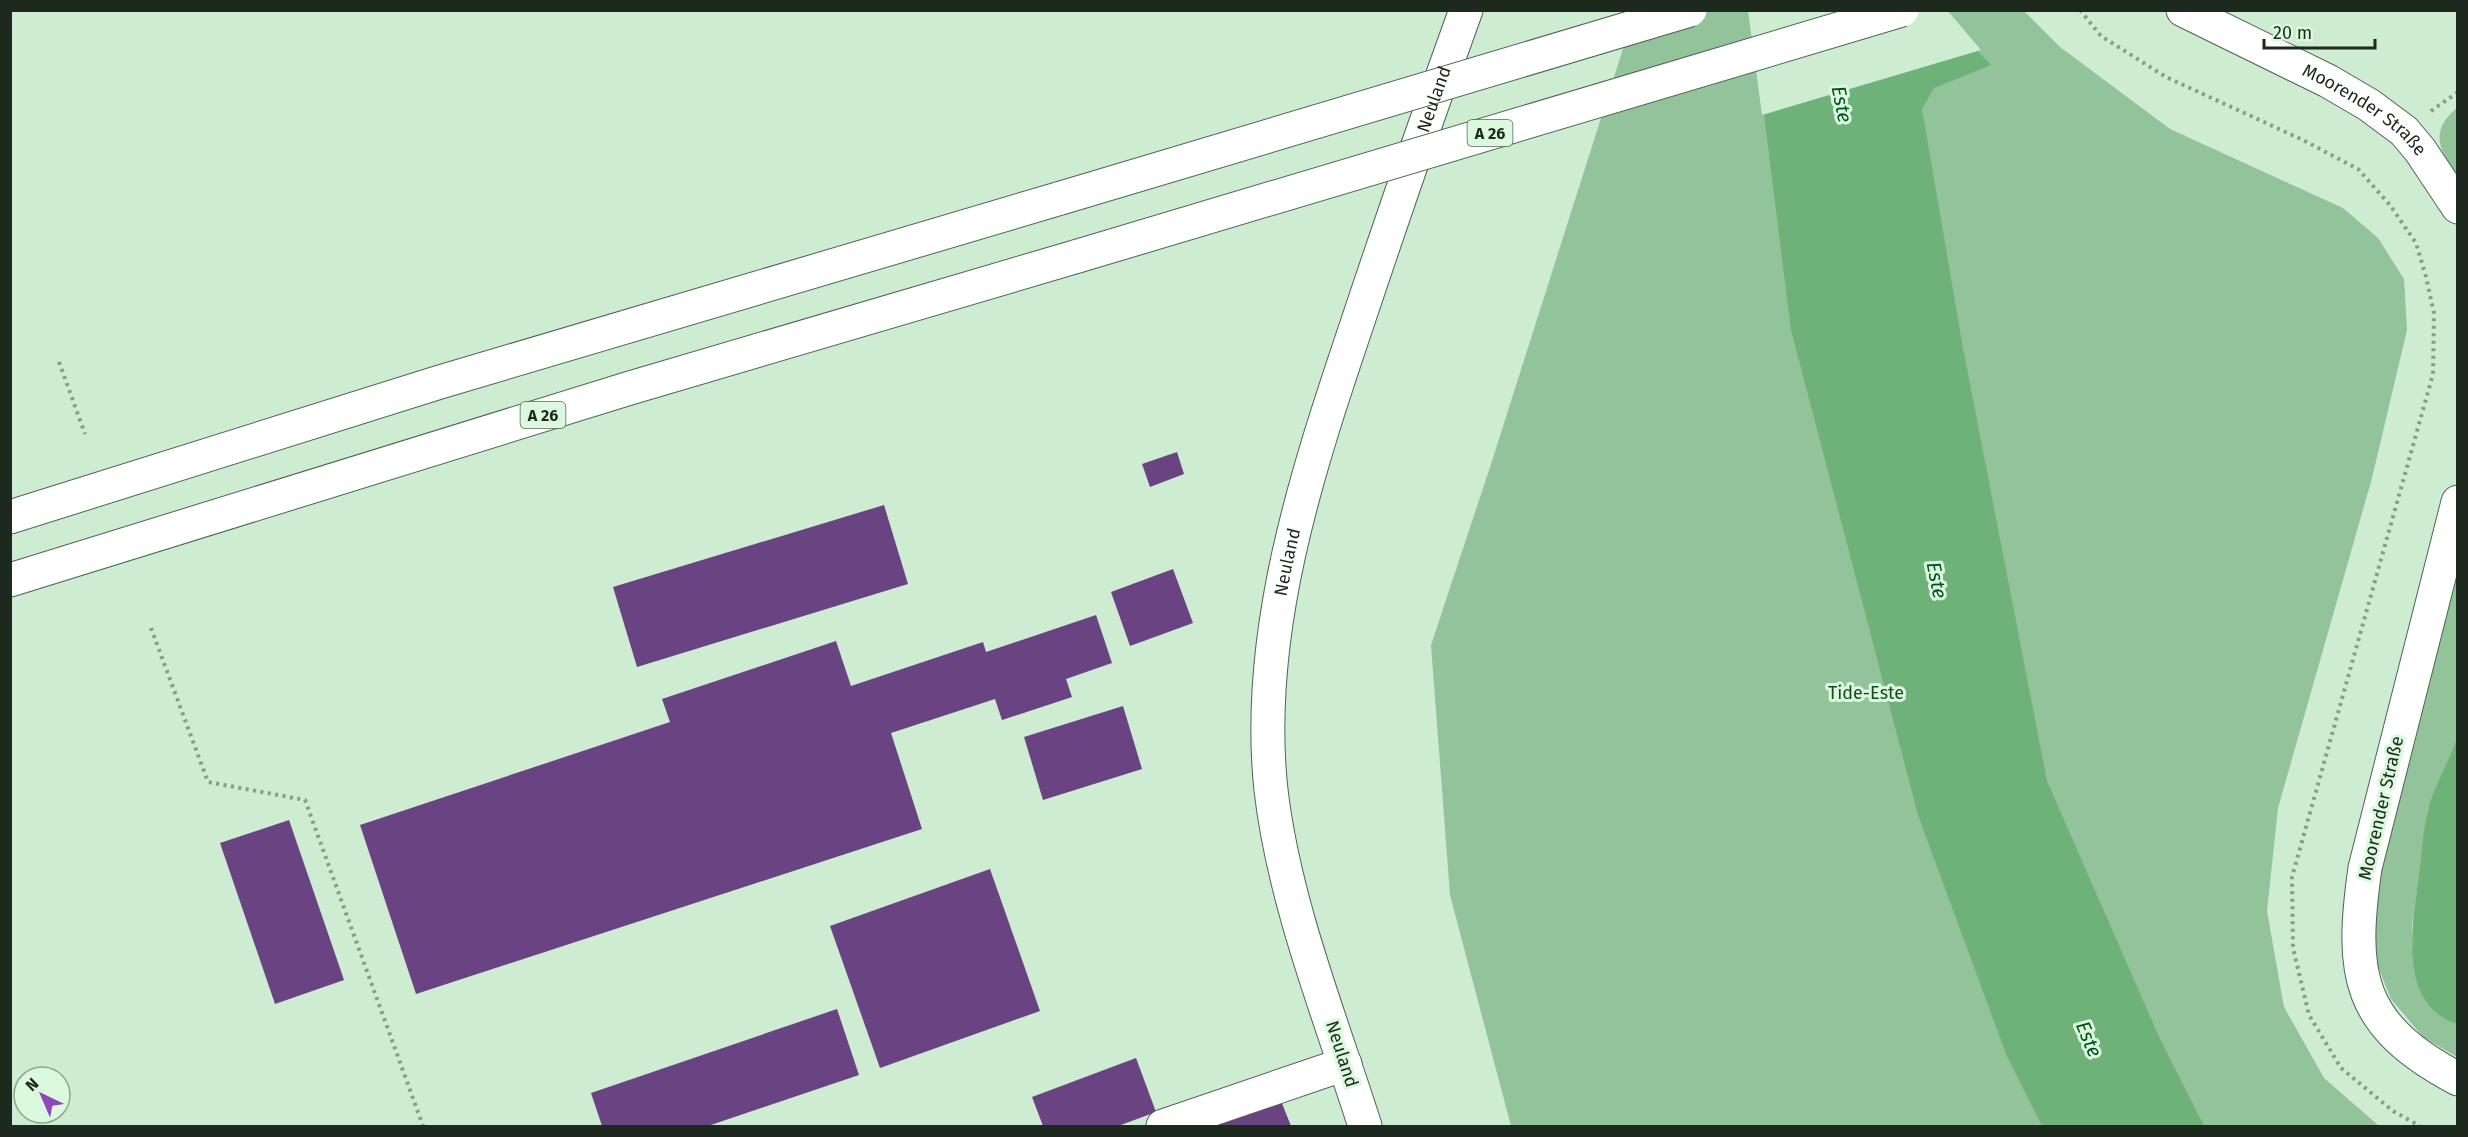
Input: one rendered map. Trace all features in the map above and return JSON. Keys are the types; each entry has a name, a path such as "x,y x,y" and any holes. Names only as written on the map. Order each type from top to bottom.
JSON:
{"main road":[{"name":"Neuland","path":"1365,1126 1292,903 1271,791 1267,700 1283,581 1314,454 1397,201 1466,10"},
{"path":"10,517 451,379 1690,10"},
{"name":"A 26","path":"10,580 619,391 1902,10"},
{"name":"Moorender Straße","path":"2183,10 2328,81 2369,105 2404,131 2457,207"},
{"name":"Moorender Straße","path":"2457,502 2365,868 2358,927 2358,956 2367,994 2382,1022 2405,1046 2433,1066 2457,1079"},
{"path":"1163,1126 1345,1064"}],"path":[{"path":"2080,10 2102,36 2166,77 2303,140 2358,169 2390,205 2416,243 2434,313 2433,374 2292,877 2293,948 2309,1015 2341,1068 2393,1111 2420,1126"},
{"path":"59,362 85,434"},
{"path":"151,628 208,782 305,800 423,1126"}],"green space":[{"name":"Tide-Este","path":"1635,11 2024,11 2060,47 2170,129 2343,208 2378,238 2404,279 2407,330 2372,478 2278,808 2267,911 2284,1007 2324,1078 2379,1126 1511,1126 1450,895 1431,645"},
{"path":"2457,108 2457,175 2445,157 2440,133 2448,116"},
{"path":"2457,554 2457,747 2428,809 2412,926 2412,947 2452,1022 2457,1024 2457,1057 2423,1037 2391,999 2373,954 2372,905"}],"water":[{"name":"Este","path":"1751,11 1965,38 1991,65 1934,88 1922,109 1963,348 2047,781 2160,1039 2204,1126 2042,1126 2006,1054 1918,815 1791,330"},
{"path":"2457,739 2457,1024 2438,1014 2424,999 2413,960 2412,937 2428,810"}],"pier":[{"path":"1748,10 1947,10 1981,50 1762,115"}],"building":[{"path":"1177,452 1184,474 1150,487 1142,464"},
{"path":"884,505 908,584 637,667 613,587"},
{"path":"1173,569 1193,623 1130,646 1111,592"},
{"path":"1096,615 1112,663 1066,679 1072,697 1002,720 995,699 891,733 922,829 416,994 360,825 670,722 662,699 836,641 851,686 983,642 986,652"},
{"path":"1123,706 1142,769 1043,800 1024,737"},
{"path":"289,820 344,980 275,1004 220,843"},
{"path":"990,869 1040,1011 880,1068 830,926"},
{"path":"837,1009 859,1075 708,1126 602,1126 591,1093"},
{"path":"1136,1058 1156,1112 1118,1126 1043,1126 1032,1097"},
{"path":"1279,1096 1291,1126 1202,1126"}]}
